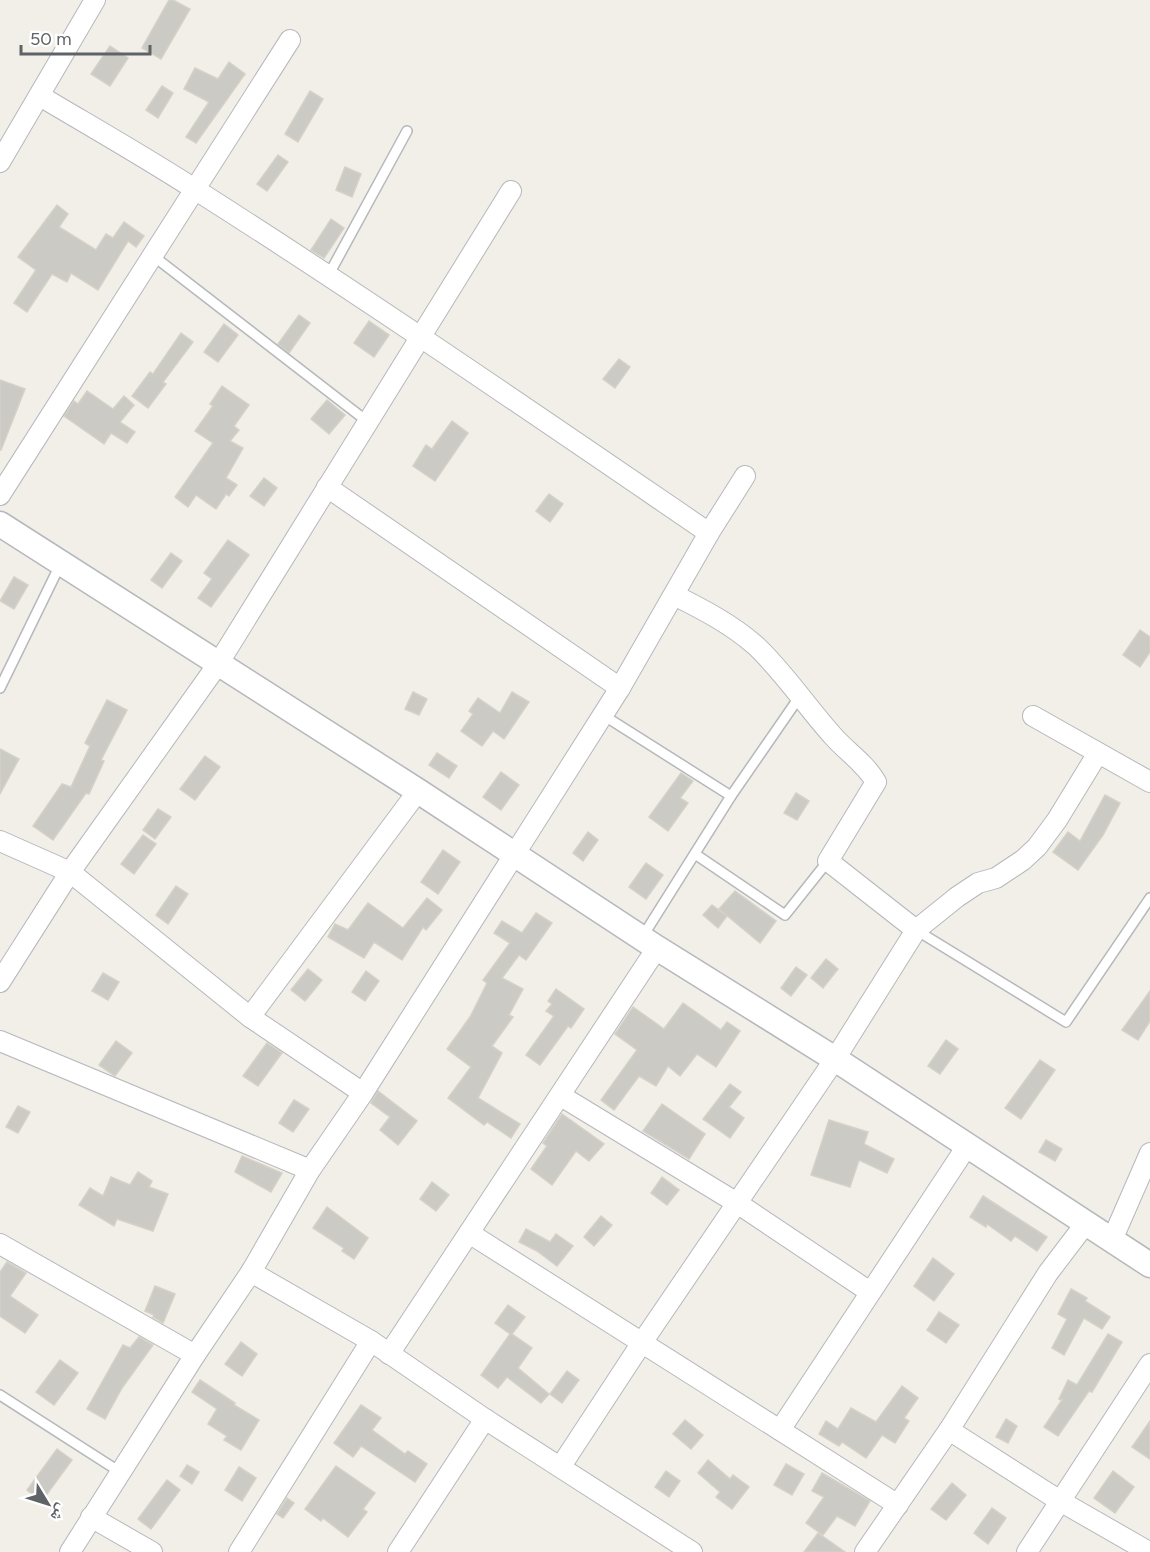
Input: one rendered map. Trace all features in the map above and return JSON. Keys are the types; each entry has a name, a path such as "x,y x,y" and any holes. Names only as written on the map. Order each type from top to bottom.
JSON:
{"street":[{"path":"0,162 95,0"},
{"path":"0,495 290,40"},
{"path":"40,96 194,188 422,337 709,533"},
{"path":"0,982 70,872 218,664 511,191"},
{"path":"70,1552 195,1355 251,1272 310,1170 363,1094 620,688 709,533 745,476"},
{"path":"327,487 620,688"},
{"path":"0,524 418,791 650,943 835,1059 1150,1265"},
{"path":"674,595 718,618 755,645 833,736 868,768 876,782 828,861 916,930"},
{"path":"1033,716 1150,782"},
{"path":"561,1466 835,1059 916,930 957,897 978,884 996,878 1023,860 1037,847 1057,820 1098,753"},
{"path":"250,1017 418,791"},
{"path":"0,841 70,872 250,1017 363,1094"},
{"path":"390,1354 468,1233 561,1096 650,943"},
{"path":"0,1041 310,1170"},
{"path":"561,1096 737,1203 870,1292"},
{"path":"780,1430 967,1146"},
{"path":"1112,1240 1150,1153"},
{"path":"865,1552 949,1430 1048,1273 1086,1223"},
{"path":"468,1233 898,1505"},
{"path":"0,1244 195,1355"},
{"path":"251,1272 371,1341 485,1419 692,1552"},
{"path":"239,1552 371,1341"},
{"path":"1027,1552 1150,1364"},
{"path":"398,1552 485,1419"},
{"path":"949,1430 1060,1501 1149,1552"},
{"path":"91,1517 152,1552"}],"lane":[{"path":"328,276 407,131"},
{"path":"152,255 368,422"},
{"path":"0,688 61,562"},
{"path":"650,943 695,854 731,796 800,696"},
{"path":"603,715 731,796"},
{"path":"695,854 785,915 828,861"},
{"path":"916,930 1066,1023 1150,898"},
{"path":"0,1395 120,1472"}],"building":[{"path":"169,0 190,9 161,59 142,48"},
{"path":"110,46 128,58 110,86 91,74"},
{"path":"229,62 245,74 196,143 186,137 209,102 184,89 195,68 218,79"},
{"path":"162,86 173,93 158,118 146,110"},
{"path":"310,91 323,99 298,142 285,134"},
{"path":"278,155 288,162 267,191 257,184"},
{"path":"345,167 361,174 352,197 336,190"},
{"path":"57,205 68,214 59,227 96,250 106,234 113,238 124,222 144,236 136,247 128,241 98,290 71,273 67,282 52,274 27,312 14,303 36,270 18,257"},
{"path":"331,219 344,228 324,258 311,250"},
{"path":"299,315 310,323 289,353 278,344"},
{"path":"369,321 389,335 374,357 354,343"},
{"path":"224,324 238,335 218,362 204,352"},
{"path":"181,333 193,342 163,382 166,384 148,408 132,396 150,372 153,374"},
{"path":"619,359 630,367 615,388 603,379"},
{"path":"0,380 25,389 1,450 0,450"},
{"path":"222,386 249,405 234,426 239,430 230,441 243,448 226,478 237,485 229,496 226,494 216,509 196,495 188,507 175,497 213,443 195,431 213,406 210,404"},
{"path":"87,391 113,409 124,396 134,405 120,422 135,432 127,443 111,433 104,444 64,416 74,401 78,404"},
{"path":"327,400 345,415 329,434 311,419"},
{"path":"452,421 468,433 435,481 413,466 426,445 432,449"},
{"path":"264,478 277,488 264,506 250,496"},
{"path":"549,494 563,504 550,522 536,511"},
{"path":"228,540 249,555 211,607 198,598 212,579 204,573"},
{"path":"171,553 182,561 162,588 151,580"},
{"path":"14,577 28,585 14,609 0,601"},
{"path":"1140,630 1150,637 1150,652 1140,667 1123,655"},
{"path":"413,692 427,699 419,715 405,709"},
{"path":"512,692 529,702 504,739 493,731 482,746 461,731 473,714 469,711 478,698 500,713"},
{"path":"107,700 127,710 101,760 104,761 89,794 86,793 53,840 33,826 62,784 71,787 90,746 85,743"},
{"path":"0,749 19,759 0,794"},
{"path":"437,753 457,766 449,778 429,765"},
{"path":"205,756 220,767 195,800 180,789"},
{"path":"501,772 519,785 501,810 483,797"},
{"path":"681,773 693,781 680,798 688,803 668,831 649,817"},
{"path":"796,793 809,801 797,820 784,813"},
{"path":"1105,795 1120,803 1103,835 1078,870 1053,852 1068,832 1080,841"},
{"path":"158,809 171,817 155,839 143,830"},
{"path":"588,832 598,840 583,861 573,853"},
{"path":"143,835 156,844 134,874 121,864"},
{"path":"443,850 460,862 438,894 421,882"},
{"path":"646,863 663,875 646,899 629,887"},
{"path":"176,886 188,894 168,924 156,915"},
{"path":"735,891 776,921 760,943 719,909"},
{"path":"427,898 442,910 426,930 423,927 402,960 374,942 364,958 328,937 335,924 348,930 368,903 403,928"},
{"path":"712,905 727,916 718,928 703,915"},
{"path":"536,913 552,923 526,960 519,955 502,978 523,989 509,1015 513,1017 492,1046 502,1053 478,1098 520,1124 511,1138 487,1122 484,1125 448,1098 471,1067 447,1049 470,1017 487,983 483,980 510,943 494,933 502,921 522,933"},
{"path":"826,959 838,969 823,988 811,978"},
{"path":"796,967 807,975 791,996 781,988"},
{"path":"308,969 322,980 305,1001 291,990"},
{"path":"366,971 379,981 365,1001 352,992"},
{"path":"103,973 119,982 108,1000 92,991"},
{"path":"556,989 584,1009 571,1028 568,1026 540,1065 526,1055 554,1016 546,1011 552,1004 548,1001"},
{"path":"1150,991 1150,1021 1138,1040 1122,1030"},
{"path":"683,1003 721,1030 727,1022 740,1031 716,1067 697,1054 680,1076 668,1066 656,1086 639,1076 614,1110 601,1100 637,1050 615,1034 633,1007 664,1029"},
{"path":"946,1040 958,1049 940,1074 928,1066"},
{"path":"116,1041 132,1053 115,1076 99,1065"},
{"path":"267,1043 282,1053 258,1086 243,1076"},
{"path":"1040,1060 1055,1070 1021,1119 1005,1108"},
{"path":"730,1084 741,1092 729,1107 744,1118 730,1138 703,1119"},
{"path":"378,1091 417,1121 398,1145 380,1130 390,1117 371,1103"},
{"path":"294,1100 309,1109 293,1132 279,1123"},
{"path":"662,1104 705,1134 689,1159 643,1131"},
{"path":"18,1106 30,1112 18,1133 6,1127"},
{"path":"562,1114 604,1144 589,1161 576,1151 552,1185 531,1169 547,1146 543,1143"},
{"path":"829,1120 868,1132 864,1144 894,1159 887,1173 859,1160 850,1187 811,1175"},
{"path":"1046,1140 1062,1149 1055,1161 1039,1152"},
{"path":"242,1156 282,1173 271,1192 235,1172"},
{"path":"138,1172 152,1181 149,1187 168,1194 153,1231 117,1219 114,1226 79,1205 90,1188 103,1196 111,1177 130,1185"},
{"path":"662,1177 679,1190 667,1205 651,1193"},
{"path":"432,1182 449,1195 436,1211 420,1199"},
{"path":"983,1196 1047,1237 1037,1251 1015,1236 1011,1241 987,1224 986,1227 970,1217"},
{"path":"327,1207 368,1238 354,1259 342,1251 344,1248 313,1228"},
{"path":"601,1216 612,1225 594,1246 584,1237"},
{"path":"526,1229 550,1242 556,1234 573,1246 557,1266 537,1251 519,1242"},
{"path":"933,1258 954,1274 934,1301 914,1286"},
{"path":"7,1262 26,1273 10,1296 38,1315 25,1333 0,1316 0,1272"},
{"path":"155,1286 175,1294 163,1323 145,1311"},
{"path":"1071,1289 1087,1298 1085,1301 1110,1317 1102,1329 1084,1318 1064,1355 1052,1348 1067,1319 1058,1314"},
{"path":"508,1305 525,1317 512,1334 532,1348 518,1368 549,1394 541,1403 507,1377 498,1388 481,1375 510,1334 495,1323"},
{"path":"939,1312 959,1325 946,1343 927,1330"},
{"path":"1108,1334 1122,1342 1092,1392 1089,1391 1058,1436 1044,1427 1062,1400 1059,1399 1068,1380 1077,1385"},
{"path":"139,1337 153,1345 122,1388 105,1419 87,1409 123,1345 130,1348"},
{"path":"241,1342 257,1354 242,1376 225,1364"},
{"path":"60,1360 78,1373 54,1405 36,1392"},
{"path":"567,1371 579,1380 562,1403 550,1394"},
{"path":"200,1380 259,1420 241,1450 224,1440 227,1436 208,1424 217,1409 192,1392"},
{"path":"902,1386 918,1398 904,1418 909,1421 895,1443 882,1435 866,1458 842,1442 839,1446 819,1434 826,1421 838,1429 851,1408 876,1422"},
{"path":"361,1405 381,1418 372,1430 405,1454 408,1451 427,1464 415,1482 361,1446 353,1457 334,1443"},
{"path":"1006,1419 1017,1426 1008,1443 996,1437"},
{"path":"685,1420 703,1435 691,1449 673,1434"},
{"path":"1150,1421 1150,1459 1132,1447"},
{"path":"57,1449 72,1460 42,1501 27,1490"},
{"path":"708,1460 730,1479 733,1475 749,1487 732,1509 716,1497 720,1492 698,1473"},
{"path":"786,1464 804,1474 792,1495 774,1485"},
{"path":"187,1465 199,1472 192,1484 180,1476"},
{"path":"336,1466 375,1493 363,1509 367,1512 348,1537 323,1518 321,1521 305,1509"},
{"path":"239,1467 256,1478 242,1501 225,1490"},
{"path":"666,1471 680,1481 669,1497 655,1487"},
{"path":"1113,1471 1134,1487 1115,1513 1094,1498"},
{"path":"822,1473 870,1501 855,1526 837,1516 823,1535 806,1523 824,1497 812,1491"},
{"path":"167,1480 180,1490 151,1529 138,1519"},
{"path":"952,1483 966,1495 946,1520 931,1509"},
{"path":"287,1498 294,1503 283,1518 277,1514"},
{"path":"992,1508 1006,1518 988,1544 974,1533"},
{"path":"818,1533 845,1552 804,1552"}]}
